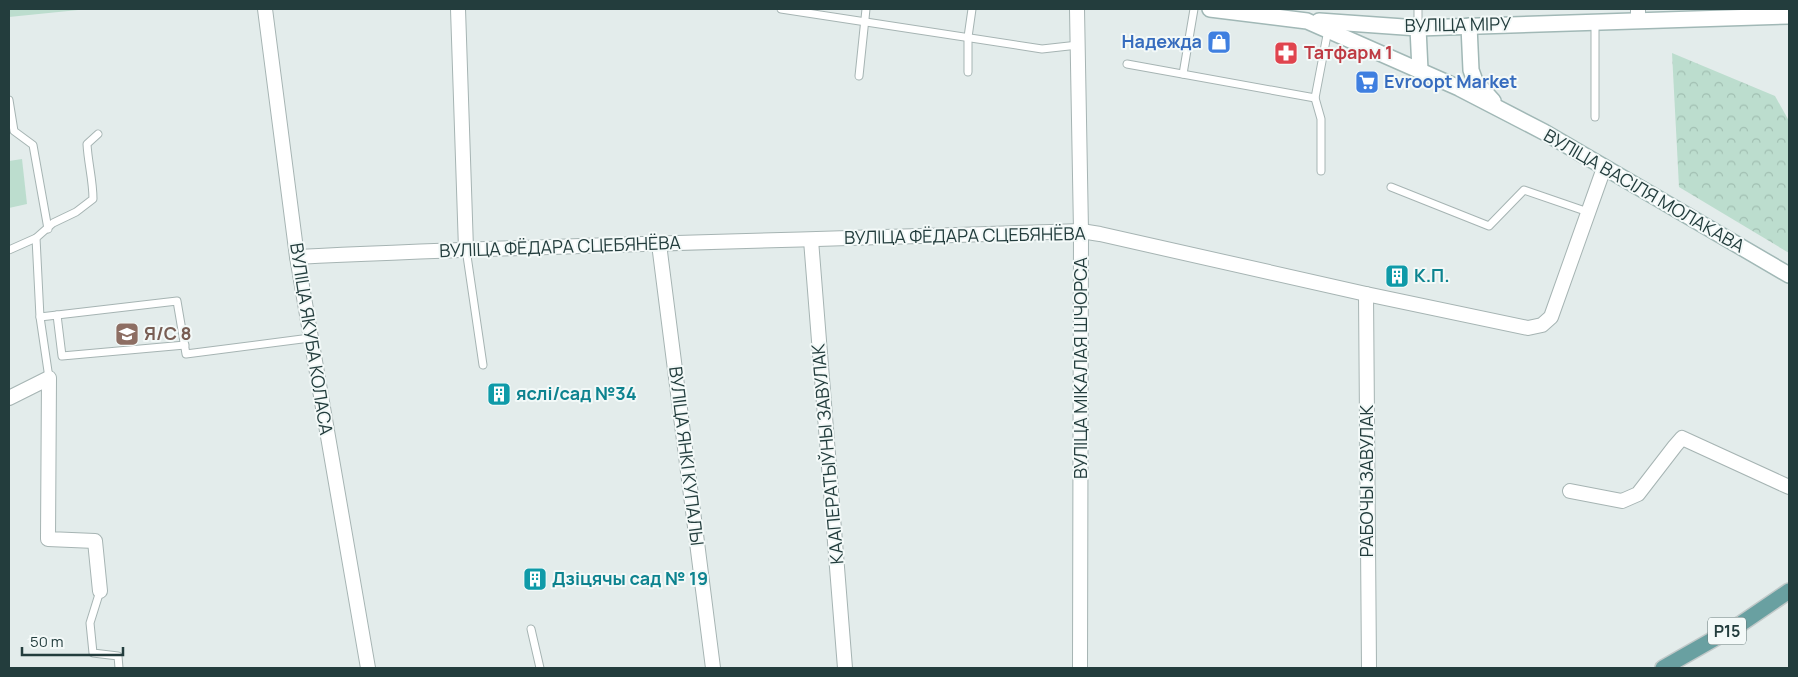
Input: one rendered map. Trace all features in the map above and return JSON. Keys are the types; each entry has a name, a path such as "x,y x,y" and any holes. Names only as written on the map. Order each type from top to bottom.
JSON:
{"main road":[{"name":"Р15","path":"1663,668 1742,623 1789,591"}],"street":[{"name":"ВУЛІЦА ЯКУБА КОЛАСА","path":"265,9 297,257 368,668"},
{"path":"458,9 466,249"},
{"name":"ВУЛІЦА МІКАЛАЯ ШЧОРСА","path":"1077,9 1081,231 1080,668"},
{"name":"ВУЛІЦА ВАСІЛЯ МОЛАКАВА","path":"1210,9 1307,21 1420,70 1499,108 1789,275"},
{"name":"ВУЛІЦА МІРУ","path":"1307,21 1418,28 1595,22 1638,15 1789,16"},
{"name":"ВУЛІЦА ВАСІЛЯ МОЛАКАВА","path":"1469,26 1469,56 1473,76 1499,108"},
{"path":"1418,28 1420,70"},
{"name":"ВУЛІЦА ФЁДАРА СЦЕБЯНЁВА","path":"297,257 466,249 1081,231 1528,328 1542,325 1550,317 1604,168"},
{"name":"КААПЕРАТЫЎНЫ ЗАВУЛАК","path":"811,240 845,668"},
{"name":"ВУЛІЦА ЯНКІ КУПАЛЫ","path":"658,244 713,668"},
{"name":"РАБОЧЫ ЗАВУЛАК","path":"1366,294 1369,668"},
{"path":"9,398 49,378 48,539 95,541 100,591"},
{"path":"1570,491 1622,501 1638,494 1682,438 1789,486"}],"lane":[{"path":"781,9 1042,49 1078,45"},
{"path":"859,76 866,9"},
{"path":"968,72 968,37 972,9"},
{"path":"1183,74 1194,9"},
{"path":"1418,9 1418,28"},
{"path":"1595,22 1595,117"},
{"path":"1321,171 1321,119 1315,98 1328,30"},
{"path":"1127,64 1315,98"},
{"path":"9,100 14,132 33,145 48,229"},
{"path":"9,250 36,238 53,223 76,212 93,199 93,183 87,144 98,134"},
{"path":"1391,187 1489,226 1524,190 1588,212"},
{"path":"36,238 40,317 49,378"},
{"path":"466,249 483,365"},
{"path":"40,317 177,301 186,354 310,338"},
{"path":"57,315 62,356 185,345"},
{"path":"100,591 90,623 93,654 118,656 119,668"},
{"path":"532,629 540,668"}],"green space":[{"path":"9,9 88,9 9,17"},
{"path":"1672,53 1775,96 1789,121 1789,253 1679,187"},
{"path":"22,159 27,204 9,208 9,161"}],"place":[{"name":"Надежда","path":"1219,42"},
{"name":"Татфарм 1","path":"1286,53"},
{"name":"Evroopt Market","path":"1367,82"},
{"name":"К.П.","path":"1397,276"},
{"name":"Я/С 8","path":"127,334"},
{"name":"яслі/сад №34","path":"499,394"},
{"name":"Дзіцячы сад № 19","path":"535,579"}]}
